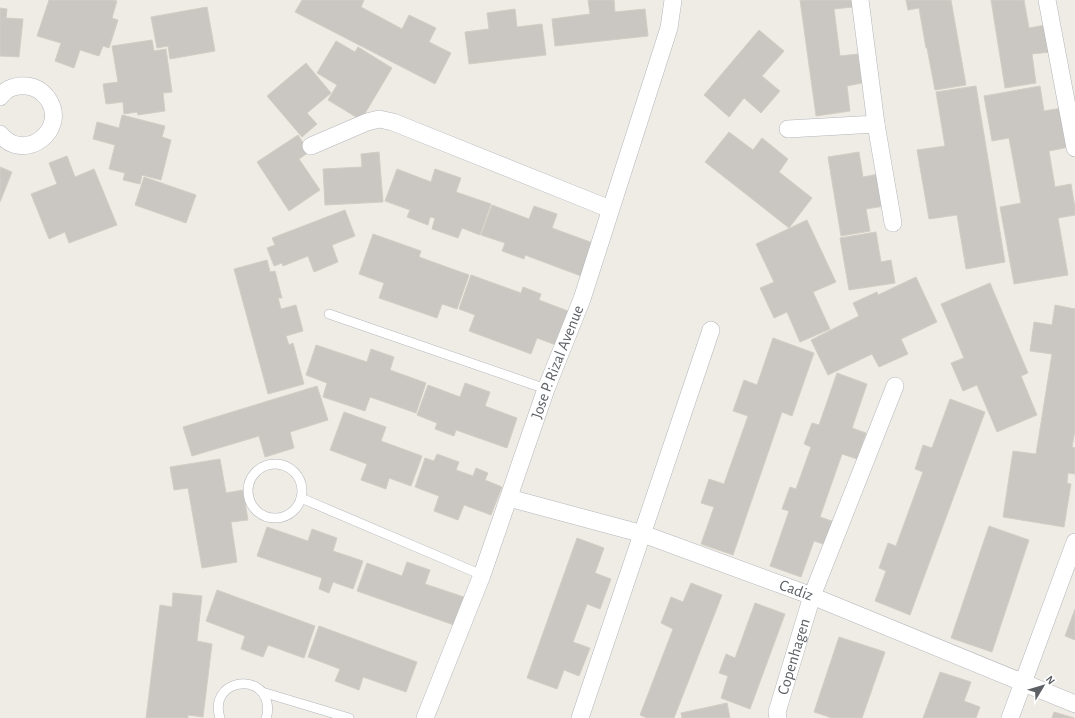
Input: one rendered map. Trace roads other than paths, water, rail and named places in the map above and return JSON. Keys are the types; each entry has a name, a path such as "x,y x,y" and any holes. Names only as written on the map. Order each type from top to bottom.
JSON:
{"street":[{"name":"Jose P. Rizal Avenue","path":"425,718 482,575 546,389 582,299 669,28 673,0"},
{"path":"860,0 876,124 893,223"},
{"path":"1047,0 1075,148"},
{"path":"0,96 10,88 19,86 28,86 37,89 45,95 50,103 53,112 53,121 50,130 44,137 37,143 28,146 18,146 9,143 0,134"},
{"path":"311,146 367,122 380,119 393,122 610,209"},
{"path":"788,129 876,124"},
{"path":"580,718 711,330"},
{"name":"Copenhagen","path":"778,718 777,712 812,596 896,386"},
{"name":"Cadiz","path":"509,498 643,534 812,596 1023,684 1075,704"},
{"path":"1010,718 1075,542"}],"lane":[{"path":"330,314 546,389"},
{"path":"275,464 284,466 292,471 299,480 302,489 301,498 297,507 287,516 278,518 264,516 256,511 251,504 248,495 248,486 252,477 258,470 275,464"},
{"path":"301,498 482,575"},
{"path":"220,718 218,704 223,694 229,687 246,683 254,686 262,692 267,699 268,708 266,718"},
{"path":"262,692 349,718"}]}
